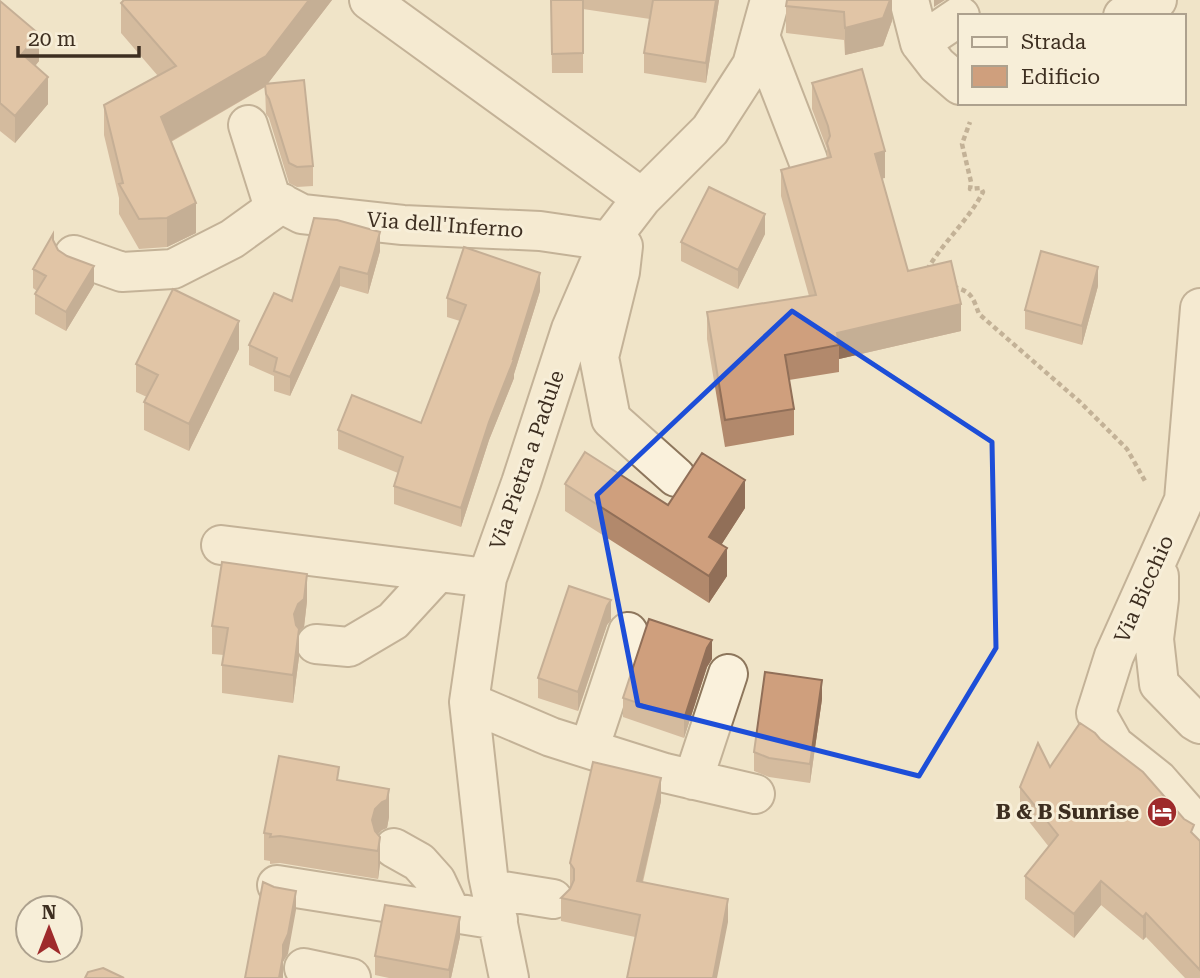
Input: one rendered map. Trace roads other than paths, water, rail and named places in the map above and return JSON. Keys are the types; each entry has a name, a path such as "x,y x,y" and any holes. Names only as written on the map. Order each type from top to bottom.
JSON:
{"street":[{"path":"369,0 626,220 620,272 599,358 611,419 676,477"},
{"path":"909,0 920,43 958,87"},
{"path":"964,14 985,0"},
{"path":"1127,14 1157,0"},
{"path":"765,18 808,160"},
{"name":"Via Pietra a Padule","path":"509,978 488,875 469,702 486,578 570,329 626,220 709,130 752,65 765,18"},
{"path":"920,43 958,18"},
{"path":"75,255 122,272 173,269 232,239 282,203 271,198 248,125"},
{"name":"Via dell'Inferno","path":"282,203 302,214 403,225 540,231 626,220"},
{"name":"Via Bicchio","path":"1200,308 1184,500 1114,656 1096,713 1114,745 1158,780 1200,828"},
{"path":"221,545 486,578"},
{"path":"1160,554 1159,599 1154,639 1159,684 1200,723"},
{"path":"316,644 349,647 393,621 438,572"},
{"path":"589,749 628,632"},
{"path":"694,780 729,674"},
{"path":"469,702 551,737 665,773 755,794"},
{"path":"394,848 419,862 436,881 451,913"},
{"path":"277,884 451,913 553,899"},
{"path":"304,968 351,978"}],"place":[{"name":"B & B Sunrise","path":"1162,812"}]}
